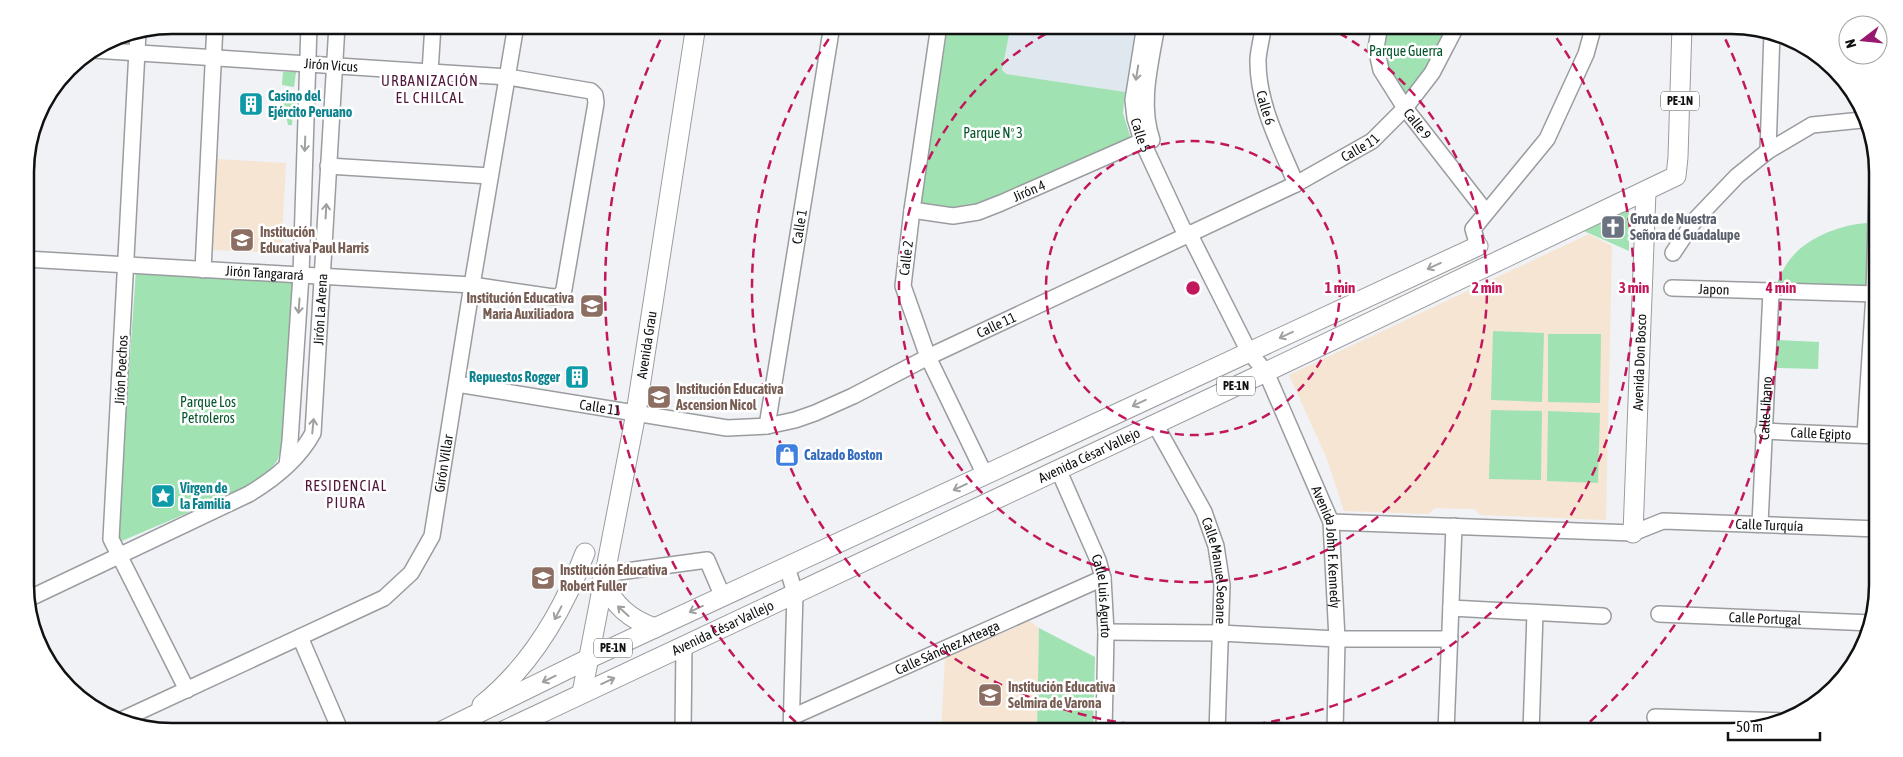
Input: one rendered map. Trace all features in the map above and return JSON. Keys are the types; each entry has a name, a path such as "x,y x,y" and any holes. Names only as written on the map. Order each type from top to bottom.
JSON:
{"main road":[{"name":"Avenida Grau","path":"582,693 636,413 695,34"},
{"name":"Avenida César Vallejo","path":"520,723 1266,372 1676,176 1682,34"},
{"name":"Avenida Don Bosco","path":"1633,533 1646,191"},
{"name":"Avenida César Vallejo","path":"457,723 588,659 1478,246"},
{"path":"454,723 491,697 511,678 535,650 555,620 572,587 585,552"},
{"path":"603,577 608,594 617,606 635,620 655,628"}],"street":[{"path":"203,270 214,34"},
{"name":"Jirón La Arena","path":"287,465 301,275 309,34"},
{"name":"Jirón La Arena","path":"34,596 249,494 270,481 305,448 313,433 336,34"},
{"path":"430,72 432,34"},
{"name":"Girón Villar","path":"129,717 384,598 411,573 432,536 515,34"},
{"name":"Calle 1","path":"767,426 831,34"},
{"name":"Calle 2","path":"938,34 903,286 928,357 985,475"},
{"name":"Calle 5","path":"1144,34 1133,100 1135,118 1142,141 1183,229 1190,235 1249,352 1266,372"},
{"name":"Calle 5","path":"1156,34 1145,100 1146,115 1151,138 1192,226 1190,235"},
{"name":"Calle 6","path":"1262,34 1258,59 1261,88 1268,115 1296,184"},
{"name":"Calle 9","path":"1378,34 1376,48 1381,70 1405,108 1486,212"},
{"name":"Calle 11","path":"457,384 727,428 767,426 795,420 815,413 853,396 928,357 1296,184 1372,141 1405,108 1432,73 1452,34"},
{"path":"1478,246 1473,229 1547,139 1586,54 1592,34"},
{"name":"Jirón Poechos","path":"138,38 111,539 187,690"},
{"path":"1768,151 1772,40"},
{"name":"Jirón Vicus","path":"105,51 508,77 591,91 595,96 596,103 564,289 561,296"},
{"path":"1673,253 1695,220 1738,176 1768,151 1812,125 1859,120"},
{"name":"Jirón 4","path":"912,210 952,216 978,212 1142,141"},
{"path":"328,166 490,176"},
{"name":"Jirón Tangarará","path":"34,259 472,285 553,297 561,296"},
{"name":"Japon","path":"1672,288 1869,294"},
{"name":"Calle Líbano","path":"1760,524 1771,291"},
{"name":"Avenida John F. Kennedy","path":"1266,372 1331,522 1337,639 1335,723"},
{"name":"Calle Manuel Seoane","path":"1155,424 1204,512 1216,546 1222,584 1217,723"},
{"name":"Calle Egipto","path":"1763,431 1869,436"},
{"name":"Calle Luis Agurto","path":"1058,469 1098,560 1103,578 1106,632 1104,723"},
{"name":"Calle Turquía","path":"1633,533 1663,521 1869,528"},
{"path":"1331,522 1633,533"},
{"path":"1446,723 1454,526"},
{"path":"603,577 707,560 724,596"},
{"path":"787,567 795,593 791,723"},
{"name":"Calle Sánchez Arteaga","path":"793,723 1103,578"},
{"path":"1451,608 1604,616"},
{"path":"1531,723 1536,613"},
{"name":"Calle Portugal","path":"1659,614 1864,623"},
{"path":"1106,632 1220,633 1337,639 1450,639"},
{"path":"300,637 337,723"},
{"path":"683,723 684,646"},
{"path":"1655,717 1741,723"}],"shaded area":[{"path":"1009,34 1135,34 1125,92 1006,74 1002,71"},
{"path":"217,159 286,163 281,253 212,250"},
{"path":"1589,234 1612,246 1606,520 1480,515 1475,509 1435,508 1428,514 1344,511 1327,459 1289,375"},
{"name":"Institución Educativa Selmira de Varona","path":"1030,621 1039,628 1037,723 941,723 945,658"}],"green space":[{"name":"Parque Nº 3","path":"947,34 1009,34 1002,70 1006,74 1125,92 1123,113 1131,139 978,205 962,209 920,204"},
{"name":"Parque Guerra","path":"1381,34 1447,34 1441,50 1404,97 1377,55"},
{"path":"283,72 296,72 294,87 282,85"},
{"path":"284,91 295,91 292,125 288,125 287,120 283,118"},
{"path":"1629,206 1629,251 1584,231 1583,225"},
{"path":"1867,223 1866,286 1775,287 1788,262 1804,246 1823,234 1856,224"},
{"name":"Parque Los Petroleros","path":"136,270 297,280 289,428 277,461 265,476 251,486 117,543"},
{"path":"1493,331 1544,333 1542,402 1491,400"},
{"path":"1548,334 1601,334 1600,403 1548,402"},
{"path":"1777,340 1819,342 1818,369 1776,368"},
{"path":"1491,410 1542,411 1541,480 1489,479"},
{"path":"1548,411 1600,413 1598,483 1547,481"},
{"path":"1039,628 1095,657 1093,723 1037,723"}],"place":[{"name":"Casino del Ejército Peruano","path":"251,104"},
{"name":"Gruta de Nuestra Señora de Guadalupe","path":"1613,227"},
{"name":"Institución Educativa Paul Harris","path":"242,240"},
{"name":"Institución Educativa Maria Auxiliadora","path":"592,306"},
{"name":"Repuestos Rogger","path":"577,377"},
{"name":"Institución Educativa Ascension Nicol","path":"659,397"},
{"name":"Calzado Boston","path":"787,455"},
{"name":"Virgen de la Familia","path":"163,496"},
{"name":"Institución Educativa Robert Fuller","path":"543,578"},
{"name":"Institución Educativa Selmira de Varona","path":"990,695"}],"district":[{"name":"URBANIZACIÓN EL CHILCAL","path":"430,90"},
{"name":"RESIDENCIAL PIURA","path":"346,494"}]}
